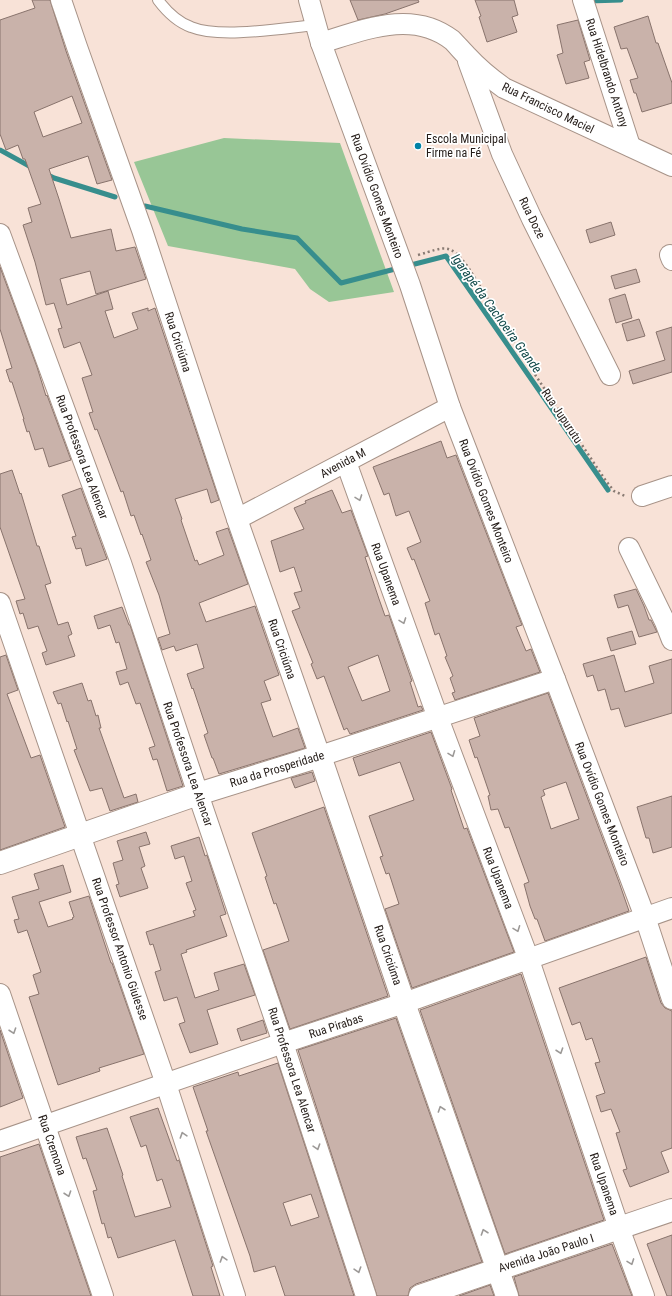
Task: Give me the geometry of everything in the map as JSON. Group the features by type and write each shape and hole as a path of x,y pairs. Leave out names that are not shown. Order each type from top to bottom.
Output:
{"street":[{"name":"Rua Criciúma","path":"61,0 142,230 237,519 507,1296"},
{"name":"Rua Ovídio Gomes Monteiro","path":"309,0 321,43 410,286 450,407 645,917 672,999"},
{"name":"Rua Hidelbrando Antony","path":"584,0 630,146"},
{"name":"Rua Francisco Maciel","path":"321,43 373,27 404,24 425,26 442,33 454,42 486,75 504,88 672,166"},
{"name":"Rua Doze","path":"466,55 502,154 610,375"},
{"name":"Rua Professora Lea Alencar","path":"2,246 121,563 283,1043 366,1296"},
{"name":"Avenida M","path":"237,519 450,407"},
{"name":"Rua Upanema","path":"346,462 438,718 529,960 619,1228 644,1296"},
{"path":"642,496 672,486"},
{"path":"629,548 665,622 672,640"},
{"name":"Rua Professor Antonio Giulesse","path":"1,609 166,1084 235,1296"},
{"name":"Rua da Prosperidade","path":"0,862 198,794 438,718 555,679"},
{"name":"Rua Pirabas","path":"0,1141 529,960 672,908"},
{"name":"Rua Cremona","path":"0,994 103,1296"},
{"name":"Avenida João Paulo I","path":"420,1296 672,1210"}],"lane":[{"path":"158,0 177,20 192,28 209,31 245,32 316,24"}],"path":[{"name":"Rua Jupurutu","path":"401,262 442,249 451,248 457,253 468,267 536,376 606,481 622,496 632,498 642,496"}],"green space":[{"path":"224,138 340,143 394,292 329,302 310,289 295,269 168,246 134,162"}],"building":[{"path":"32,0 50,0 66,51 112,180 97,184 88,156 49,169 71,238 111,229 116,251 135,247 146,279 96,294 90,271 60,279 67,305 108,291 113,309 105,311 114,338 138,329 132,313 148,308 148,311 155,308 219,500 211,503 207,489 175,499 182,519 181,520 195,561 197,560 199,565 224,555 216,532 228,528 248,584 199,603 206,622 255,606 279,675 264,681 271,700 261,703 273,737 298,728 305,748 219,774 204,735 208,733 187,674 204,668 197,644 176,651 174,646 162,650 158,638 170,634 159,595 146,562 151,560 134,515 131,516 123,491 121,492 97,429 95,430 89,413 93,412 82,378 92,375 80,342 64,348 58,329 62,328 54,303 46,305 35,262 23,225 32,222 28,208 41,204 25,159 23,159 18,145 6,150 0,134 0,20 35,8","holes":["72,96 82,123 43,137 34,112"]},
{"path":"350,0 418,0 419,2 385,14 358,20"},
{"path":"475,0 514,0 518,15 512,17 517,32 487,42 479,17 481,16"},
{"path":"648,16 656,43 658,43 672,83 672,103 642,112 630,80 638,78 627,48 621,49 614,27"},
{"path":"578,20 590,60 584,62 589,78 566,84 557,55 563,53 557,25"},
{"path":"611,222 615,235 590,243 586,230"},
{"path":"0,267 37,367 46,396 47,395 71,460 49,467 43,448 35,450 29,431 27,432 12,382 10,382 6,370 12,368 0,329"},
{"path":"636,269 640,282 615,289 611,276"},
{"path":"625,294 632,318 616,323 609,299"},
{"path":"639,319 645,336 627,341 622,324"},
{"path":"672,327 672,372 633,384 629,371 665,360 656,332"},
{"path":"441,441 447,458 456,455 522,625 516,627 526,651 531,649 540,672 455,700 452,693 455,692 450,678 453,676 445,657 447,656 439,633 435,635 425,603 430,601 414,559 412,560 407,548 421,542 409,511 396,516 389,493 384,495 373,467"},
{"path":"12,470 51,583 45,585 58,625 68,622 72,634 68,636 75,656 46,665 42,653 47,651 38,626 28,629 23,613 20,614 16,601 25,599 0,527 0,474"},
{"path":"81,488 107,559 86,566 81,548 76,549 72,537 76,536 62,495"},
{"path":"332,490 342,513 351,510 368,556 365,557 385,616 389,615 412,681 410,682 418,707 421,706 423,710 350,734 347,728 344,730 324,676 317,679 311,664 313,663 292,611 300,608 294,593 302,591 294,567 280,572 271,541 304,529 294,508 306,503 305,501","holes":["378,655 390,691 362,701 348,667"]},
{"path":"636,589 649,620 651,620 657,632 639,637 628,605 618,608 614,595"},
{"path":"122,607 130,625 183,786 167,791 157,759 153,760 149,748 155,746 140,703 136,704 128,682 120,685 116,672 127,669 119,642 116,643 110,625 98,629 94,616"},
{"path":"632,631 636,644 611,651 607,638"},
{"path":"6,655 18,690 7,694 31,758 40,755 65,827 0,850 0,657"},
{"path":"614,655 625,692 654,683 649,666 672,659 672,713 625,727 619,708 611,710 605,689 598,691 593,675 587,677 583,664"},
{"path":"82,683 88,701 91,700 96,716 98,715 101,728 99,728 124,798 136,794 138,802 110,811 102,788 90,791 74,750 77,749 68,721 67,722 61,703 58,704 53,692"},
{"path":"548,693 629,911 545,941 537,919 535,919 530,906 524,884 529,882 509,827 505,828 498,809 491,810 488,796 490,795 477,757 475,758 469,740 480,736 474,718","holes":["566,782 579,819 551,829 541,797 545,795 543,790"]},
{"path":"431,732 452,789 451,790 464,829 467,828 514,952 412,988 385,909 399,904 389,873 386,874 380,857 383,856 369,816 414,800 400,762 359,776 353,758"},
{"path":"312,772 315,781 295,788 291,778"},
{"path":"672,796 672,847 653,853 649,838 646,838 637,807"},
{"path":"324,807 388,996 290,1029 263,950 289,941 276,903 274,904 265,877 267,876 252,833"},
{"path":"146,832 150,844 139,847 145,866 141,868 148,888 120,897 116,885 119,884 113,863 123,860 117,841"},
{"path":"199,837 205,856 207,855 226,914 220,916 227,936 186,950 187,952 181,954 195,998 219,990 214,973 244,964 255,995 207,1010 218,1044 190,1053 179,1024 185,1022 177,997 164,1001 155,972 161,970 153,944 150,945 146,932 195,916 193,911 196,910 186,883 192,881 184,856 175,859 171,846"},
{"path":"63,865 71,892 39,902 48,927 73,919 72,918 74,917 69,902 89,896 111,963 144,1054 99,1068 100,1071 58,1085 29,997 39,994 33,975 41,972 27,930 18,933 14,920 19,919 12,897 39,889 34,874"},
{"path":"646,957 661,1003 665,1008 672,1011 672,1148 661,1152 669,1172 630,1187 623,1170 627,1169 616,1133 620,1132 611,1109 601,1112 596,1096 605,1093 595,1063 600,1062 592,1038 586,1040 580,1022 572,1025 559,988"},
{"path":"521,974 604,1220 505,1254 420,1010"},
{"path":"396,1018 482,1262 416,1284 410,1288 408,1296 377,1296 298,1050"},
{"path":"263,1020 267,1033 241,1041 237,1029"},
{"path":"0,1030 23,1098 0,1107"},
{"path":"278,1063 354,1296 285,1296 275,1266 254,1272 250,1256 206,1131 208,1131 193,1087 238,1072 239,1076","holes":["311,1194 319,1217 291,1226 283,1203"]},
{"path":"158,1108 177,1161 179,1160 213,1266 211,1267 220,1296 193,1296 175,1240 118,1258 111,1237 108,1238 104,1223 102,1224 93,1191 97,1190 86,1158 83,1159 76,1137 107,1128 135,1217 171,1207 162,1179 157,1181 146,1145 141,1147 130,1117"},
{"path":"39,1144 91,1296 0,1296 0,1157"},
{"path":"672,1235 672,1296 667,1296 647,1244"},
{"path":"612,1244 632,1296 519,1296 514,1277"},
{"path":"490,1285 494,1296 459,1296"}],"waterway":[{"path":"588,1 621,0"},
{"name":"Igarapé da Cachoeira Grande","path":"0,150 31,167"},
{"name":"Igarapé da Cachoeira Grande","path":"46,174 54,178 115,197"},
{"name":"Igarapé da Cachoeira Grande","path":"145,206 242,229 297,238 341,283 399,268"},
{"name":"Igarapé da Cachoeira Grande","path":"407,266 446,256 608,490"}],"place":[{"name":"Escola Municipal Firme na Fé","path":"418,146"}]}
